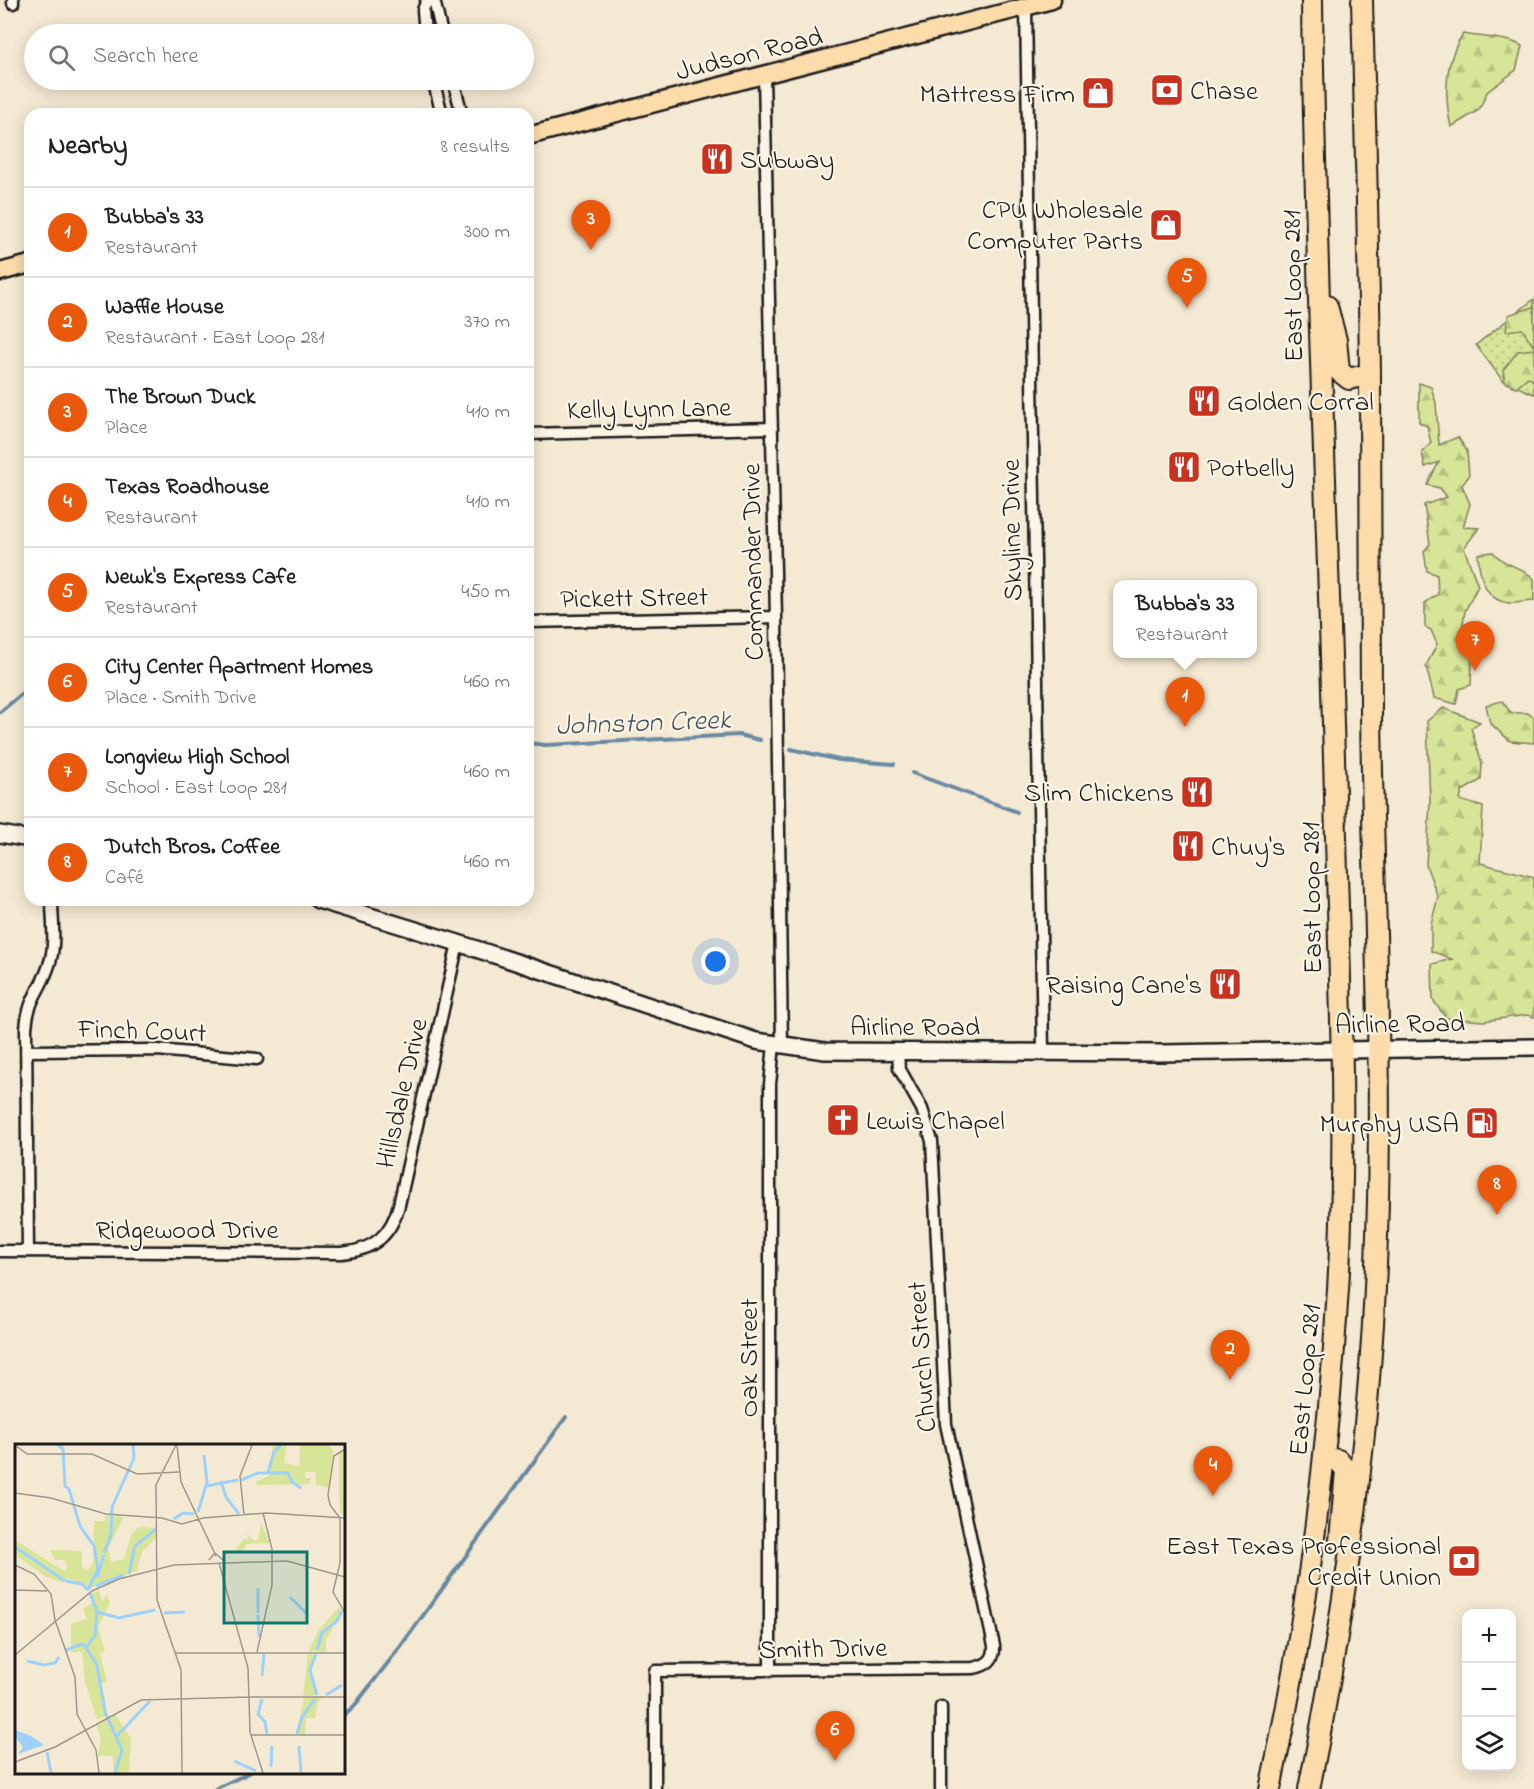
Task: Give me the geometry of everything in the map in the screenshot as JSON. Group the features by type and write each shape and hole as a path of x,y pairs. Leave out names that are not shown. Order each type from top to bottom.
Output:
{"highway":[{"path":"1309,1789 1342,1607 1365,1426 1378,1211 1378,1048 1371,712 1370,374 1362,0"},
{"name":"East Loop 281","path":"1270,1789 1284,1725 1311,1563 1325,1458 1339,1280 1341,1050 1335,758 1309,5"},
{"path":"1318,278 1336,340 1339,371 1349,379 1370,374"},
{"path":"1325,1458 1338,1460 1346,1470 1340,1530 1342,1607"},
{"path":"1280,1789 1284,1725"}],"main road":[{"name":"Judson Road","path":"534,134 1052,0"},
{"path":"0,272 24,266"}],"street":[{"path":"424,24 423,10 427,0"},
{"path":"434,0 440,24"},
{"name":"Skyline Drive","path":"1026,8 1043,1052"},
{"name":"Commander Drive","path":"764,75 776,617 778,1046"},
{"path":"436,90 440,108"},
{"path":"456,90 460,108"},
{"name":"Kelly Lynn Lane","path":"534,434 772,428"},
{"name":"Pickett Street","path":"534,622 776,617"},
{"path":"0,834 24,837"},
{"path":"28,1251 26,1051 28,1007 51,957 52,906"},
{"name":"Airline Road","path":"338,906 778,1046 825,1051 898,1052 1534,1047"},
{"name":"Hillsdale Drive","path":"372,1245 385,1236 396,1214 458,943"},
{"name":"Oak Street","path":"770,1671 770,1084 778,1046"},
{"name":"Finch Court","path":"26,1051 157,1050 257,1059"},
{"name":"Church Street","path":"898,1052 899,1068 927,1119 933,1151 944,1410 994,1646 989,1661"},
{"name":"Ridgewood Drive","path":"0,1251 172,1250 334,1253 350,1252 372,1245"},
{"name":"Smith Drive","path":"655,1789 655,1671 973,1668 989,1661"},
{"path":"941,1707 941,1789"}],"green space":[{"path":"1463,34 1502,39 1522,46 1516,70 1487,92 1479,110 1451,127 1447,103 1447,79 1452,56"},
{"path":"1534,299 1534,394 1503,381 1476,345"},
{"path":"1534,307 1534,347 1522,329 1506,331 1508,315"},
{"path":"1534,349 1534,381 1528,377 1516,387 1505,382 1503,370 1518,351"},
{"path":"1419,383 1431,387 1436,403 1439,445 1458,437 1467,451 1469,476 1462,485 1470,504 1463,527 1479,528 1464,548 1478,586 1465,611 1462,630 1472,624 1481,649 1472,661 1471,685 1459,689 1456,704 1434,698 1426,666 1437,644 1431,630 1425,627 1425,603 1438,594 1437,575 1427,571 1424,551 1430,544 1424,505 1447,497 1440,488 1427,485 1439,462 1425,467 1422,452 1431,443 1427,426 1419,422"},
{"path":"1493,552 1497,557 1534,579 1534,601 1509,603 1501,601 1488,592 1482,578 1478,554"},
{"path":"1502,701 1511,713 1528,713 1534,718 1534,743 1510,741 1490,723 1486,705"},
{"path":"1443,708 1480,722 1471,728 1482,763 1481,780 1462,791 1460,800 1483,807 1480,863 1534,877 1534,1017 1527,1015 1483,1021 1446,1018 1433,1000 1432,964 1452,959 1431,951 1431,924 1438,897 1426,865 1430,804 1427,721"}],"waterway":[{"name":"Johnston Creek","path":"0,712 24,693"},
{"name":"Johnston Creek","path":"534,744 546,745 739,735 760,740"},
{"name":"Johnston Creek","path":"791,749 839,760 894,764"},
{"name":"Johnston Creek","path":"912,773 1017,812"},
{"path":"345,1714 355,1705 401,1646 566,1417"},
{"path":"215,1789 247,1774"}],"place":[{"name":"Chase","path":"1167,90"},
{"name":"Mattress Firm","path":"1098,93"},
{"name":"Subway","path":"717,159"},
{"name":"CPU Wholesale Computer Parts","path":"1166,225"},
{"name":"The Brown Duck","path":"591,250"},
{"name":"Newk's Express Cafe","path":"1187,308"},
{"name":"Golden Corral","path":"1204,401"},
{"name":"Potbelly","path":"1184,467"},
{"name":"Longview High School","path":"1475,671"},
{"name":"Bubba's 33","path":"1185,727"},
{"name":"Slim Chickens","path":"1197,792"},
{"name":"Chuy's","path":"1188,846"},
{"name":"Raising Cane's","path":"1225,984"},
{"name":"Lewis Chapel","path":"843,1120"},
{"name":"Murphy USA","path":"1482,1123"},
{"name":"Dutch Bros. Coffee","path":"1497,1215"},
{"name":"Waffle House","path":"1230,1380"},
{"name":"Texas Roadhouse","path":"1213,1496"},
{"name":"East Texas Professional Credit Union","path":"1464,1561"},
{"name":"City Center Apartment Homes","path":"835,1761"}]}
